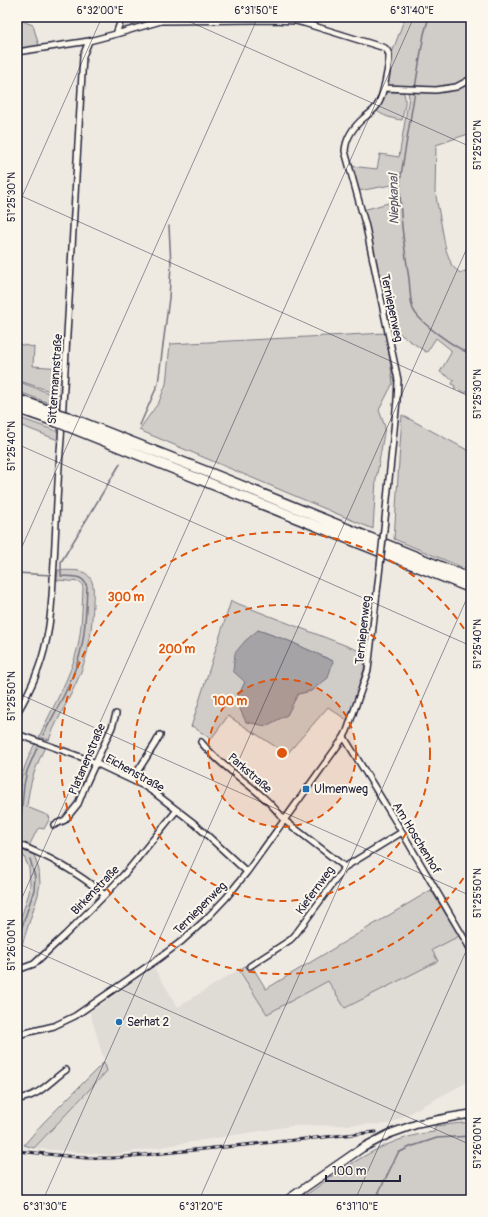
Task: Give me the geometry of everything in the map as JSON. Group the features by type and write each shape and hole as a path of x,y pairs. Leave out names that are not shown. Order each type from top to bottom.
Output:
{"highway":[{"path":"17,398 57,418"},
{"path":"17,408 57,418 216,475 471,579"},
{"path":"68,422 471,588"}],"main road":[{"path":"287,1200 362,1148 389,1134 417,1124 471,1114"}],"street":[{"path":"116,34 122,17"},
{"name":"Terniepenweg","path":"17,52 89,41 161,21 296,21 385,48 388,51 389,57 384,88 379,104 360,121 352,131 345,145 345,151 366,227 398,380 398,400 368,670 352,719 344,737 247,872 226,898 182,941 114,990 69,1019 54,1026 17,1035"},
{"name":"Sittermannstraße","path":"17,713 34,679 44,651 51,612 83,56 89,41"},
{"path":"384,88 436,90 456,87 471,79"},
{"name":"Platanenstraße","path":"54,825 65,820 78,804 112,727 116,714"},
{"name":"Eichenstraße","path":"17,734 96,763 132,780 156,794 196,824 247,872"},
{"path":"132,780 156,744 160,734"},
{"name":"Am Hoschenhof","path":"344,737 471,950"},
{"name":"Parkstraße","path":"201,742 209,752 248,783 279,813 284,820"},
{"name":"Birkenstraße","path":"17,965 23,968 34,964 65,936 128,870 177,810"},
{"path":"284,820 345,867"},
{"name":"Kiefernweg","path":"250,966 290,940 295,935 345,867 402,832"},
{"path":"17,844 48,857 73,872 105,895"},
{"path":"17,1099 31,1096 44,1089 66,1070"}],"shaded area":[{"path":"125,17 253,18 157,20 120,30"},
{"path":"405,17 471,17 471,77 456,85 438,89 390,87 387,84 392,53"},
{"path":"17,19 33,25 39,46 17,50"},
{"path":"471,81 471,133 436,145 435,191 446,250 452,266 460,273 471,269 471,396 467,391 466,393 454,388 455,386 452,384 454,380 440,372 451,353 451,350 436,338 426,352 400,334 390,330 363,210 392,202 392,185 358,191 350,166 377,169 380,154 399,157 409,97 408,92 435,93 456,89"},
{"path":"387,92 403,92 405,102 402,120 388,117 376,110"},
{"path":"386,333 393,383 379,410 385,427 376,480 373,529 139,430 159,402 166,384 170,344"},
{"path":"17,344 34,347 33,366 63,368 62,395 17,380"},
{"path":"17,381 59,398 59,407 17,391"},
{"path":"402,415 471,452 471,571 394,539"},
{"path":"17,417 59,432 58,440 17,424"},
{"path":"58,570 79,571 85,573 91,579 93,587 92,623 84,663 49,740 39,737 66,681 75,658 78,646 82,610 82,584 80,582 57,580"},
{"path":"231,601 365,653 364,669 348,721 328,707 287,754 228,716 211,739 192,726 191,727","holes":["258,630 289,641 333,661 311,691 297,694 287,715 236,701 245,682"]},
{"path":"258,630 289,641 333,661 328,678 311,691 298,694 287,715 266,726 246,722 236,701 245,682 233,671 235,653 245,641"},
{"path":"35,743 45,747 33,776 27,807 49,816 50,818 44,829 39,828 37,830 30,845 17,840 18,804 21,778 26,762"},
{"path":"21,850 34,855 39,870 40,883 38,895 19,954 18,962 17,930 29,893 30,884 29,868"},
{"path":"431,890 459,936 432,950 438,961 345,1008 328,981 267,1014 239,970 250,963 266,989"},
{"path":"459,936 471,958 471,1080 389,1124 291,1126 111,1155 34,1148 107,1071 90,1012 154,968 178,1007 238,970 267,1014 328,981 346,1008 438,961 432,950"},
{"path":"104,1062 107,1071 34,1148 24,1145 43,1123"},
{"path":"471,1122 471,1198 464,1200 299,1200 346,1167 380,1148 415,1135 434,1132 435,1126"}],"waterway":[{"name":"Niepkanal","path":"415,88 424,34 429,17"},
{"name":"Niepkanal","path":"415,91 400,188 402,227 411,302 413,309 423,322 448,341 471,354"},
{"path":"140,425 158,384 169,298 171,265 169,226"},
{"path":"43,735 71,680 82,645 86,616 87,587 80,578 73,576 61,576 61,562 120,464"},
{"path":"17,573 51,575"},
{"path":"19,837 24,785 27,771 37,748"},
{"path":"17,942 34,890 35,877 30,859"},
{"name":"Niepkanal","path":"375,1200 398,1153 410,1147 437,1138 471,1136"}],"railway":[{"path":"17,1151 86,1158 113,1158 376,1132"}],"place":[{"name":"Ulmenweg","path":"306,789"},
{"name":"Serhat 2","path":"119,1022"}]}
